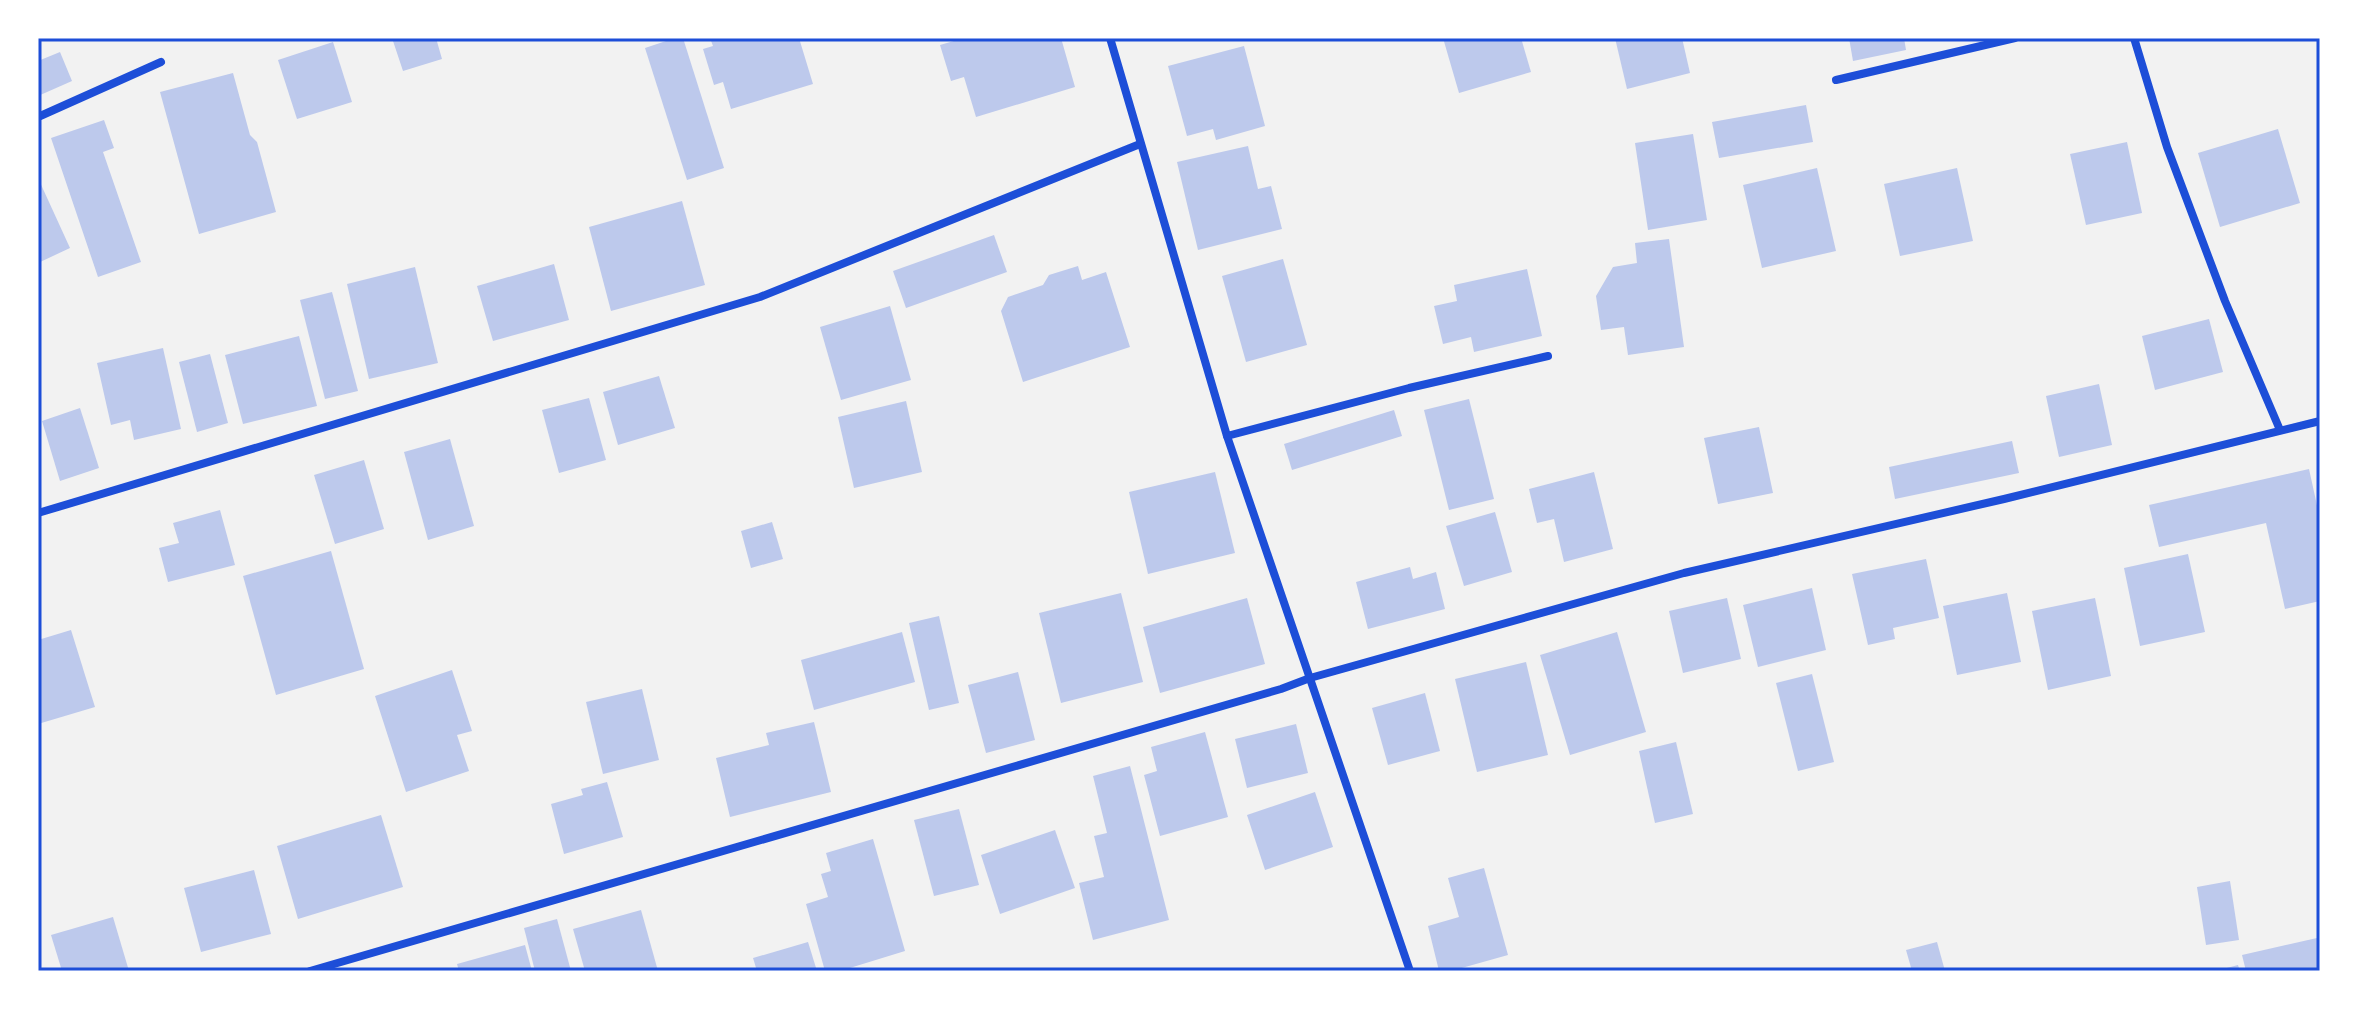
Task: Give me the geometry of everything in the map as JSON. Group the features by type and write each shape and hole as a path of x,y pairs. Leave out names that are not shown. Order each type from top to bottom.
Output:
{"street":[{"path":"1110,38 1227,436 1410,971"},
{"path":"1836,80 2015,38"},
{"path":"2134,38 2172,161 2225,301 2280,430"},
{"path":"38,117 161,62"},
{"path":"38,513 760,297 1140,144"},
{"path":"1227,436 1409,388 1548,356"},
{"path":"310,971 1310,678 1684,573 2004,499 2320,421"}],"building":[{"path":"392,38 436,38 442,59 403,71"},
{"path":"683,38 724,168 687,180 645,48"},
{"path":"710,38 799,38 813,84 731,109 723,82 714,85 703,49 713,46"},
{"path":"964,38 1061,38 1075,87 976,117 964,77 951,81 940,45"},
{"path":"1443,38 1521,38 1531,72 1459,93"},
{"path":"1615,38 1682,38 1690,73 1627,89"},
{"path":"1849,38 1904,38 1906,50 1853,61"},
{"path":"333,42 352,102 297,119 278,60"},
{"path":"1244,46 1265,126 1216,140 1213,129 1187,136 1168,66"},
{"path":"60,52 72,81 38,96 38,61"},
{"path":"233,73 250,135 257,142 276,212 199,234 160,92"},
{"path":"1806,105 1813,142 1719,158 1712,122"},
{"path":"104,120 114,148 103,152 141,262 98,277 51,138"},
{"path":"2278,129 2300,203 2220,227 2198,153"},
{"path":"1693,134 1707,220 1648,230 1635,143"},
{"path":"2127,142 2142,213 2086,225 2070,154"},
{"path":"1248,146 1258,189 1271,186 1282,229 1198,250 1177,162"},
{"path":"1817,168 1836,251 1762,268 1743,185"},
{"path":"1957,168 1973,241 1900,256 1884,184"},
{"path":"38,178 70,248 38,263"},
{"path":"682,201 705,285 611,311 589,227"},
{"path":"994,235 1007,272 906,308 893,271"},
{"path":"1669,239 1684,347 1628,355 1624,327 1601,330 1596,296 1613,267 1637,263 1635,243"},
{"path":"1283,259 1307,345 1246,362 1222,276"},
{"path":"554,264 569,320 493,341 477,286"},
{"path":"1078,266 1082,280 1106,272 1130,347 1023,382 1001,311 1008,297 1043,285 1049,275"},
{"path":"415,267 438,363 369,379 347,284"},
{"path":"1527,269 1542,336 1474,352 1471,337 1443,344 1434,306 1457,301 1454,285"},
{"path":"332,292 358,391 325,399 300,300"},
{"path":"890,306 911,380 841,400 820,327"},
{"path":"2209,319 2223,372 2155,390 2142,336"},
{"path":"299,336 317,406 243,424 225,355"},
{"path":"163,348 181,429 134,440 130,420 111,425 97,363"},
{"path":"210,354 228,423 197,432 179,362"},
{"path":"659,376 675,428 618,445 603,392"},
{"path":"2099,384 2112,445 2059,457 2046,396"},
{"path":"589,398 606,460 559,473 542,410"},
{"path":"1469,399 1494,499 1449,510 1424,410"},
{"path":"906,401 922,472 854,488 838,417"},
{"path":"80,408 99,468 60,481 42,421"},
{"path":"1394,410 1402,436 1292,470 1284,444"},
{"path":"1759,427 1773,493 1718,504 1704,438"},
{"path":"450,439 474,526 428,540 404,452"},
{"path":"2012,441 2019,473 1895,499 1889,467"},
{"path":"364,460 384,529 335,544 314,475"},
{"path":"2309,469 2320,519 2320,601 2285,609 2266,523 2159,547 2149,505"},
{"path":"1215,472 1235,553 1148,574 1129,492"},
{"path":"1594,472 1613,549 1564,562 1554,519 1537,523 1529,489"},
{"path":"220,510 235,565 168,582 159,548 179,543 173,523"},
{"path":"1495,512 1512,572 1464,586 1446,526"},
{"path":"772,522 783,559 751,568 741,531"},
{"path":"331,551 364,669 276,695 243,576"},
{"path":"2188,554 2205,632 2140,646 2124,568"},
{"path":"1926,559 1939,618 1893,628 1895,639 1868,645 1852,574"},
{"path":"1410,567 1413,579 1436,572 1445,609 1368,629 1356,582"},
{"path":"1812,588 1826,650 1758,667 1743,605"},
{"path":"1121,593 1143,682 1061,703 1039,613"},
{"path":"2007,593 2021,662 1957,675 1943,606"},
{"path":"1247,598 1265,664 1160,693 1143,627"},
{"path":"1727,598 1741,659 1683,673 1669,611"},
{"path":"2095,598 2111,676 2048,690 2032,611"},
{"path":"939,616 959,703 929,710 909,623"},
{"path":"71,630 95,707 38,724 38,640"},
{"path":"902,632 915,682 814,710 801,660"},
{"path":"1617,632 1646,732 1570,755 1540,655"},
{"path":"1526,662 1548,755 1477,772 1455,679"},
{"path":"452,670 472,731 457,735 469,771 406,792 375,696"},
{"path":"1018,672 1035,740 986,753 968,685"},
{"path":"1812,674 1834,762 1798,771 1776,683"},
{"path":"642,689 659,760 603,774 586,702"},
{"path":"1425,693 1440,751 1388,765 1372,708"},
{"path":"814,722 831,792 730,817 716,758 769,745 766,733"},
{"path":"1296,724 1308,773 1247,788 1235,739"},
{"path":"1205,732 1228,817 1160,836 1144,775 1157,771 1151,747"},
{"path":"1676,742 1693,814 1655,823 1639,751"},
{"path":"1130,766 1169,920 1093,940 1079,883 1104,877 1094,836 1107,833 1093,776"},
{"path":"607,782 623,837 564,854 551,804 583,795 581,789"},
{"path":"1315,792 1333,847 1265,870 1247,815"},
{"path":"959,809 979,885 934,896 914,820"},
{"path":"381,815 403,887 298,919 277,846"},
{"path":"1055,830 1075,888 1000,914 981,855"},
{"path":"873,839 905,951 840,971 825,971 806,904 828,897 821,874 831,871 826,853"},
{"path":"1484,868 1508,955 1451,971 1439,971 1428,926 1459,917 1448,878"},
{"path":"254,870 271,934 201,952 184,888"},
{"path":"2230,881 2239,940 2206,945 2197,887"},
{"path":"641,910 658,971 585,971 573,929"},
{"path":"113,917 129,971 62,971 51,935"},
{"path":"557,919 571,971 535,971 524,928"},
{"path":"2317,938 2320,971 2246,971 2242,955"},
{"path":"808,942 817,971 757,971 753,958"},
{"path":"1937,942 1945,971 1912,971 1906,950"},
{"path":"525,945 532,971 459,971 457,964"},
{"path":"2238,965 2240,971 2219,971 2219,970"}]}
